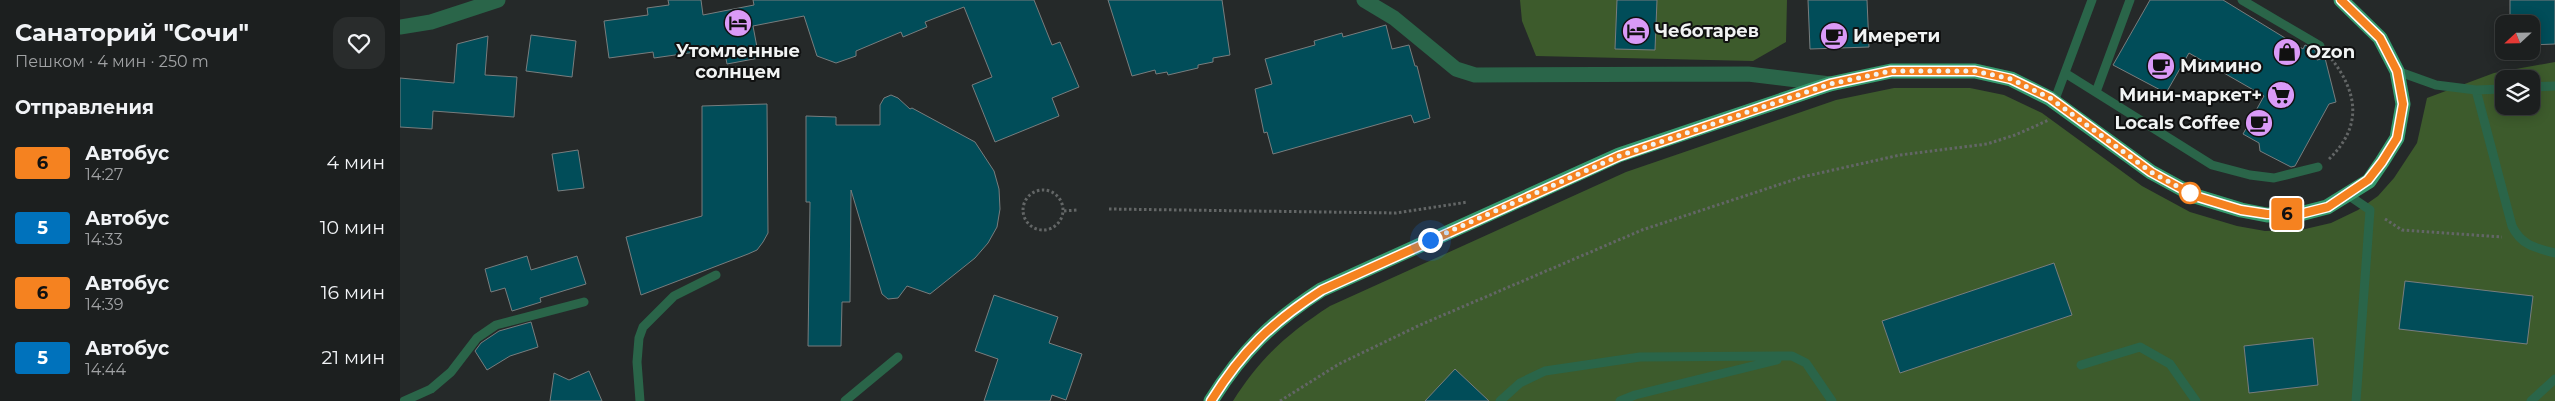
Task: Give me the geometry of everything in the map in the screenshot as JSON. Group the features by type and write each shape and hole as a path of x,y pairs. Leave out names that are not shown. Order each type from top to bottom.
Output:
{"main road":[{"path":"1211,401 1252,343 1286,313 1322,290 1484,215 1619,156 1830,84 1891,71 1975,71 2011,79 2054,102 2151,172 2195,196 2241,210 2267,214 2292,214 2328,207 2368,180 2397,138 2403,104 2397,71 2380,38 2341,0"}],"street":[{"path":"400,27 431,22 498,0"},
{"path":"1364,0 1394,18 1456,69 1475,75 1748,74 1830,84"}],"lane":[{"path":"2054,102 2092,0"},
{"path":"2096,92 2130,0"},
{"path":"2242,0 2320,46"},
{"path":"2397,71 2436,85 2476,90 2495,89"},
{"path":"2065,73 2212,165 2250,175 2274,178 2318,167"},
{"path":"2540,87 2555,86"},
{"path":"2476,90 2507,212 2518,238 2533,248 2554,252"},
{"path":"2348,195 2370,210 2356,401"},
{"path":"640,401 636,362 639,338 643,327 674,296 716,275"},
{"path":"404,401 431,389 451,372 477,338 496,325 584,302"},
{"path":"2081,366 2140,347 2170,364 2196,401"},
{"path":"1500,401 1520,383 1545,371 1640,357 1792,356 1806,363 1832,401"},
{"path":"1620,401 1635,395 1792,356"},
{"path":"845,401 898,357"},
{"path":"2531,401 2555,379"}],"path":[{"path":"2318,167 2338,149 2352,124 2354,106 2342,73 2320,46"},
{"path":"1280,401 1339,364 1420,325 1642,230 1802,177 1900,155 1987,144 2015,135 2055,117"},
{"path":"1048,190 1059,197 1064,211 1063,217 1055,227 1043,231 1031,226 1024,216 1023,210 1028,197 1034,192 1048,190"},
{"path":"1109,209 1396,213 1478,200 1484,215"},
{"path":"1064,211 1077,210"},
{"path":"2370,210 2402,230 2518,238"}],"green space":[{"path":"1520,0 1787,0 1786,42 1753,61 1536,56 1522,21"},
{"path":"2555,62 2555,401 1233,401 1243,385 1276,348 1301,326 1330,306 1626,172 1836,100 1894,88 1970,88 2004,95 2042,113 2142,186 2190,212 2237,226 2265,231 2301,230 2331,223 2358,210 2378,196 2394,178 2417,143 2427,98 2495,73 2495,115 2540,115 2540,70 2511,70"}],"building":[{"path":"668,0 701,0 703,15 754,5 753,0 1034,0 1052,45 1060,42 1079,87 1052,98 1059,116 995,142 972,85 992,77 964,7 925,22 927,27 903,37 901,32 856,51 856,56 836,63 817,56 804,16 753,26 759,58 727,64 724,48 654,58 653,52 609,58 604,21 648,15 647,8 669,5"},
{"path":"1108,0 1222,0 1230,55 1213,58 1213,62 1198,65 1198,68 1168,75 1167,72 1156,74 1155,70 1132,76"},
{"path":"1617,0 1657,0 1655,50 1615,49"},
{"path":"1808,0 1867,0 1869,47 1810,49"},
{"path":"2150,0 2223,0 2303,49 2305,45 2315,50 2317,60 2325,58 2336,102 2329,104 2295,166 2291,167 2260,151 2259,143 2243,134 2264,96 2189,53 2166,93 2113,65"},
{"path":"2510,0 2555,0 2555,44 2540,45 2540,15 2510,15"},
{"path":"1386,25 1392,49 1409,45 1415,66 1417,66 1430,118 1414,123 1411,115 1273,154 1267,132 1264,133 1255,89 1272,84 1265,59 1315,45 1314,41 1342,33 1343,37"},
{"path":"531,35 576,41 572,77 526,71"},
{"path":"488,36 485,75 517,77 514,117 433,111 432,129 400,127 400,78 454,83 457,44"},
{"path":"891,95 898,98 910,109 912,108 975,142 994,171 999,189 1000,209 997,227 988,243 975,258 930,294 907,286 898,298 888,299 882,294 851,190 850,302 842,302 841,346 808,346 810,202 806,202 806,116 836,117 836,125 880,125 880,105 884,98"},
{"path":"767,104 768,233 763,242 757,250 748,254 641,295 626,237 702,216 702,106"},
{"path":"578,150 584,188 558,191 552,154"},
{"path":"527,256 531,270 577,256 586,284 540,298 541,302 512,311 505,288 491,292 485,269"},
{"path":"2054,263 2072,315 1900,373 1882,321"},
{"path":"2405,281 2533,296 2527,344 2399,329"},
{"path":"994,295 1058,317 1049,343 1082,354 1066,400 1052,395 1050,401 984,401 998,359 975,351"},
{"path":"531,322 538,347 510,356 487,370 475,351 481,343 499,331"},
{"path":"2313,338 2318,385 2249,393 2244,346"},
{"path":"1455,369 1489,401 1425,401"},
{"path":"589,371 602,401 550,401 554,373 569,380"}],"bus line":[{"name":"6","path":"1211,401 1252,343 1286,313 1322,290 1484,215 1619,156 1830,84 1891,71 1975,71 2011,79 2050,98 2151,172 2195,196 2241,210 2267,214 2300,214 2328,207 2368,180 2382,162 2397,138 2403,104 2397,71 2380,38 2341,0"}],"place":[{"name":"Утомленные солнцем","path":"738,23"},
{"name":"Чеботарев","path":"1636,31"},
{"name":"Имерети","path":"1834,36"},
{"name":"Ozon","path":"2287,52"},
{"name":"Мимино","path":"2161,66"},
{"name":"Мини-маркет+","path":"2281,95"},
{"name":"Locals Coffee","path":"2259,123"}],"route":[{"path":"1430,240 1619,156 1830,84 1891,71 1975,71 2011,79 2050,98 2151,172 2195,196 2190,193"}]}
